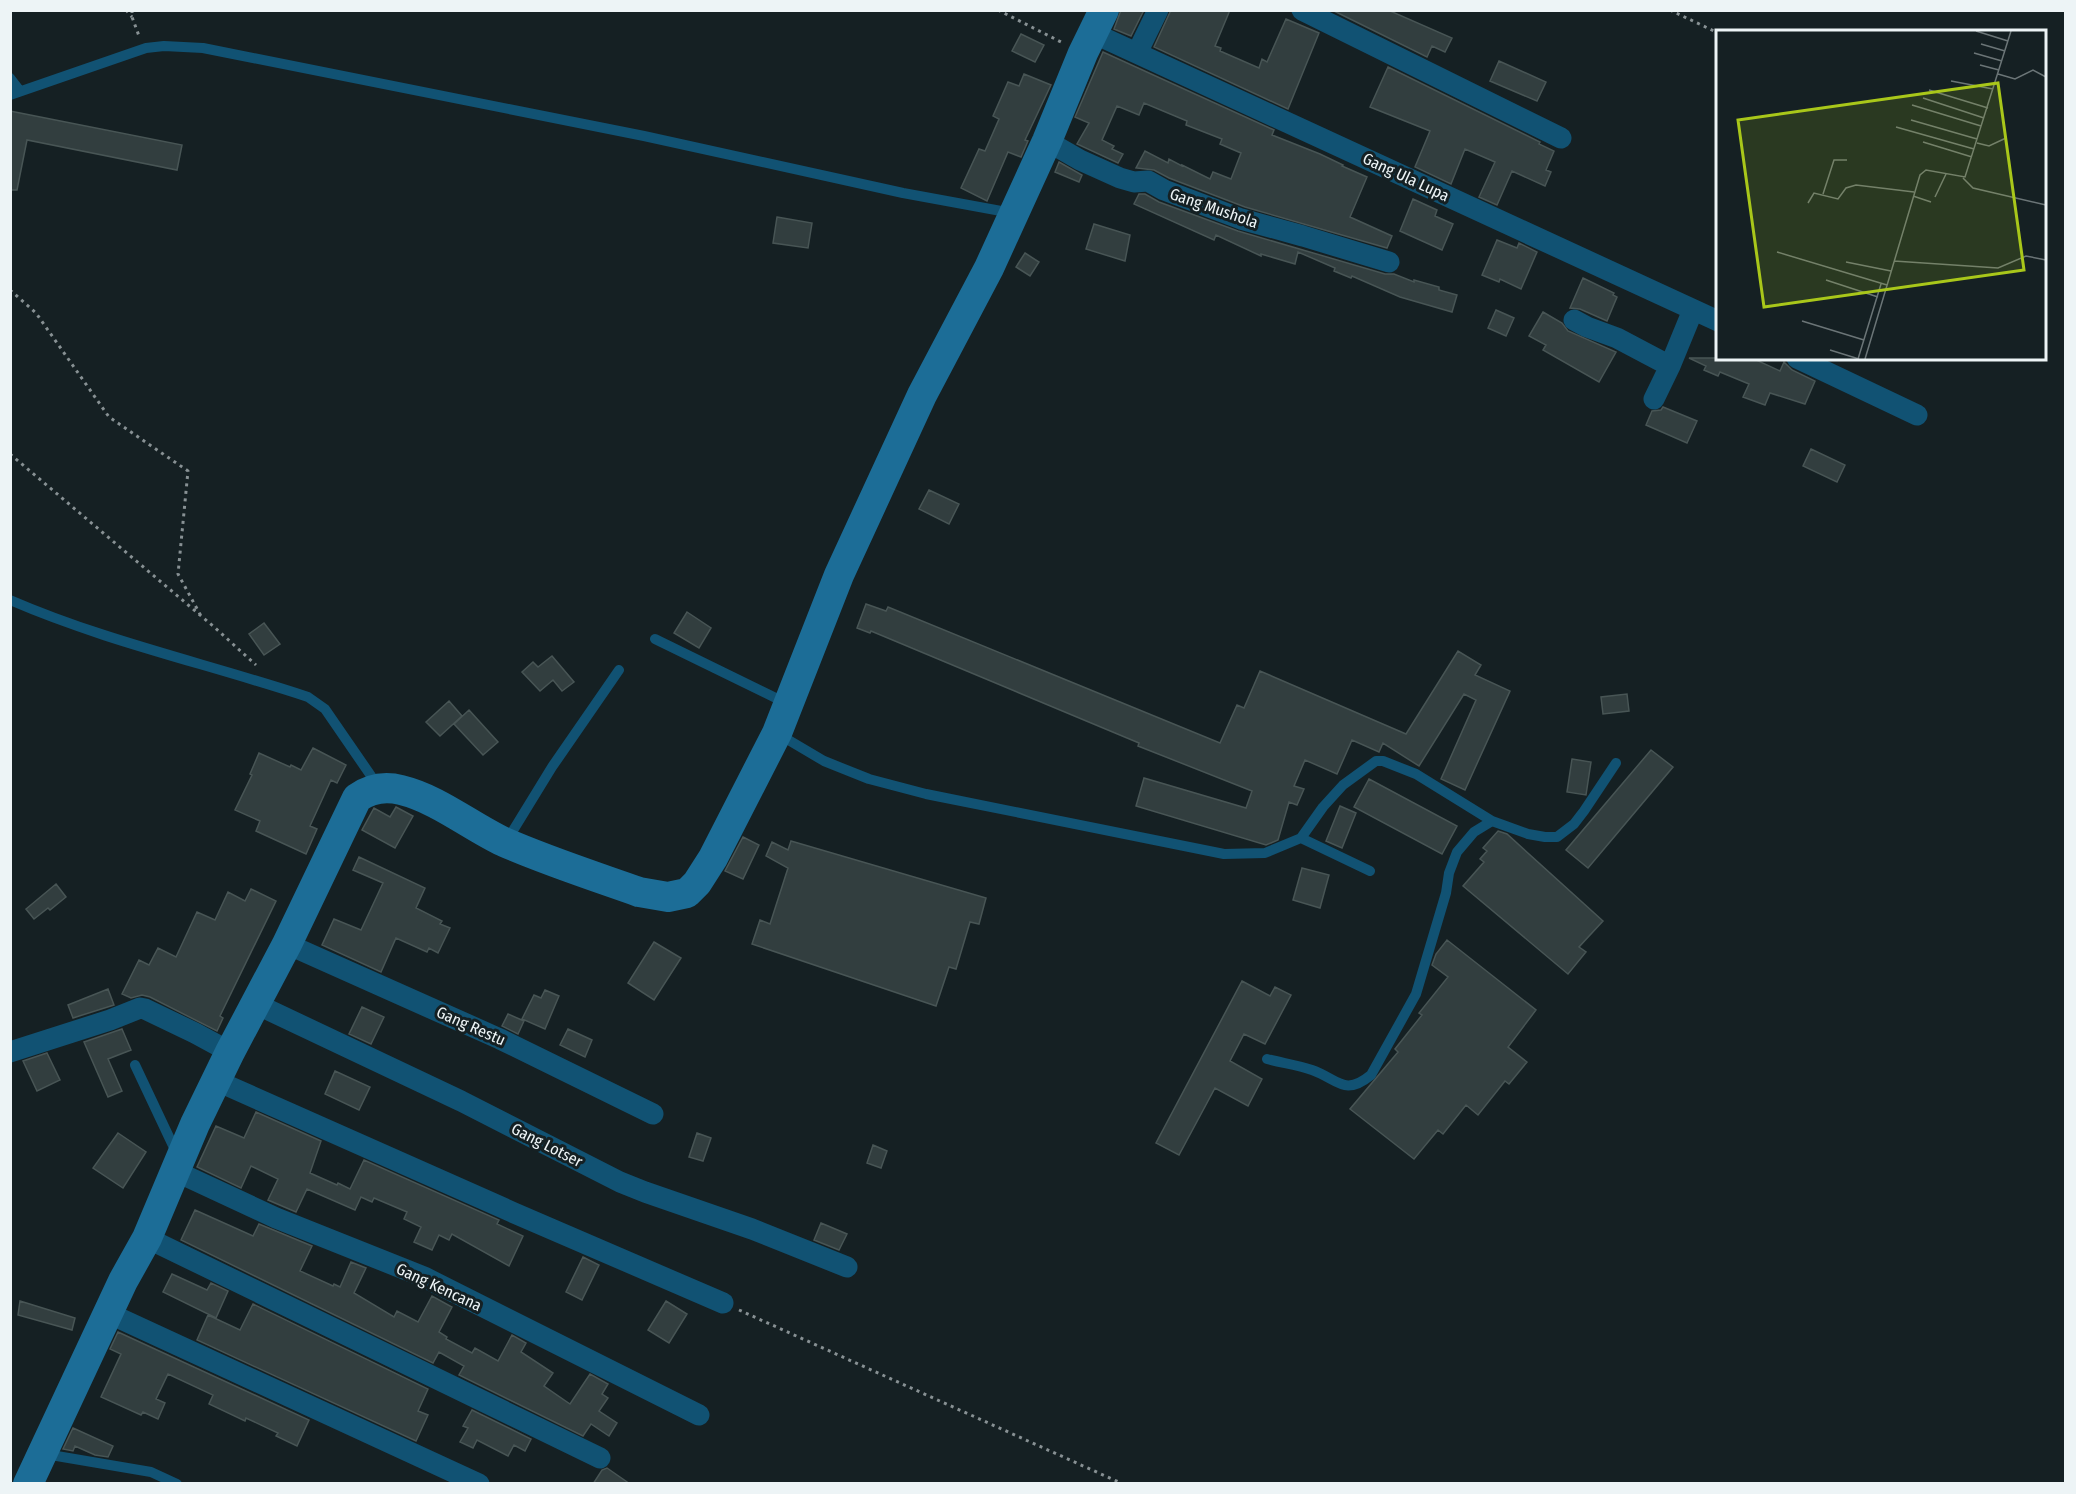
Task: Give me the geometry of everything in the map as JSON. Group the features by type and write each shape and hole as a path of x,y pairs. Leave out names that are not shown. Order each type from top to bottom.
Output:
{"main road":[{"path":"28,1484 108,1313 147,1238 177,1165 230,1052 287,944 357,798 379,788 400,790 427,800 506,842 639,892 668,897 687,893 693,888 713,858 777,733 839,575 922,395 989,268 1047,141 1093,32"}],"street":[{"path":"1137,53 1158,10"},
{"path":"1302,10 1561,138"},
{"name":"Gang Ula Lupa","path":"1093,32 1716,320"},
{"name":"Gang Mushola","path":"1047,141 1120,178 1134,182 1148,181 1174,194 1240,219 1389,262"},
{"path":"1654,399 1693,310"},
{"path":"1574,320 1617,338 1670,366"},
{"path":"1801,360 1917,415"},
{"name":"Gang Restu","path":"287,944 500,1039 653,1114"},
{"name":"Gang Lotser","path":"256,1004 461,1101 620,1182 752,1229 847,1267"},
{"path":"10,1052 140,1008 230,1052"},
{"path":"217,1081 723,1303"},
{"name":"Gang Kencana","path":"177,1165 276,1218 424,1277 699,1415"},
{"path":"147,1238 600,1458"},
{"path":"108,1313 479,1484"}],"lane":[{"path":"10,78 15,93 146,48 184,46 228,52 644,136 903,194 1013,214"},
{"path":"10,600 54,619 131,645 308,696 326,709 379,788"},
{"path":"655,639 788,705"},
{"path":"506,842 552,767 619,670"},
{"path":"777,733 824,762 869,779 926,794 1224,854 1265,853 1301,838 1323,807 1343,785 1376,761 1383,761 1416,774 1492,821 1527,834 1557,837 1574,824 1616,763"},
{"path":"1267,1059 1314,1070 1342,1085 1359,1085 1371,1075 1416,994 1446,893 1449,873 1457,852 1474,832 1492,821"},
{"path":"1301,838 1370,871"},
{"path":"135,1065 177,1165"},
{"path":"42,1454 151,1472 177,1484"}],"path":[{"path":"126,10 132,17 146,48"},
{"path":"132,10 132,17"},
{"path":"998,10 1093,32"},
{"path":"1670,10 1716,32"},
{"path":"10,290 36,313 109,417 188,471 178,574 201,616"},
{"path":"10,454 201,616 279,687"},
{"path":"723,1303 1123,1484"}],"building":[{"path":"1121,10 1144,10 1131,36 1114,29"},
{"path":"1171,10 1230,10 1215,46 1221,48 1220,51 1259,68 1262,59 1267,62 1286,19 1319,33 1288,109 1154,47"},
{"path":"1332,10 1388,10 1452,38 1445,52 1432,46 1427,57"},
{"path":"1021,34 1044,45 1035,62 1012,51"},
{"path":"1103,52 1274,130 1272,135 1320,154 1367,177 1350,217 1392,236 1387,248 1245,207 1154,170 1136,168 1145,151 1168,163 1169,159 1210,179 1213,172 1231,179 1241,153 1220,144 1222,139 1186,125 1187,121 1144,103 1139,115 1117,106 1102,140 1114,146 1112,149 1123,154 1118,163 1077,144 1089,123 1075,117"},
{"path":"1499,61 1546,82 1537,101 1490,81"},
{"path":"1388,67 1554,151 1546,170 1551,172 1545,186 1512,171 1497,205 1479,197 1495,162 1465,149 1451,184 1415,167 1430,131 1370,107"},
{"path":"1024,74 1051,85 1025,140 1028,141 1021,157 1008,152 987,201 961,188 979,149 985,151 999,119 993,116 1008,82 1019,86"},
{"path":"10,111 182,145 177,170 27,140 17,190 10,190"},
{"path":"1059,162 1082,175 1079,182 1055,172"},
{"path":"1139,194 1145,194 1159,202 1238,231 1385,274 1394,274 1414,282 1414,280 1439,287 1439,290 1457,295 1452,312 1400,297 1352,276 1351,278 1334,271 1335,268 1298,252 1295,264 1261,254 1261,256 1216,235 1214,240 1134,204"},
{"path":"1413,199 1437,210 1435,216 1453,224 1442,250 1400,231"},
{"path":"777,217 812,223 808,248 773,243"},
{"path":"1094,224 1130,235 1125,261 1086,249"},
{"path":"1497,240 1517,248 1519,243 1537,252 1521,289 1500,279 1499,282 1482,275"},
{"path":"1025,253 1039,262 1030,276 1016,267"},
{"path":"1583,278 1614,293 1613,295 1617,297 1607,321 1580,309 1570,308"},
{"path":"1496,310 1514,318 1506,336 1488,328"},
{"path":"1543,312 1562,323 1568,331 1616,352 1599,382 1543,350 1546,345 1529,336"},
{"path":"1689,358 1756,360 1780,371 1784,362 1792,370 1815,381 1805,404 1770,393 1765,405 1743,397 1749,384 1720,372 1718,376 1704,370 1706,366"},
{"path":"1663,407 1697,421 1687,443 1646,425 1652,411 1661,410"},
{"path":"1811,449 1845,465 1837,482 1803,466"},
{"path":"929,490 959,504 949,524 919,509"},
{"path":"866,604 886,611 888,607 1220,743 1237,705 1244,708 1260,671 1406,734 1458,651 1481,665 1475,675 1510,691 1465,790 1441,779 1476,700 1464,694 1419,766 1383,743 1379,752 1352,740 1337,774 1305,760 1294,786 1304,789 1297,805 1289,802 1278,840 1266,845 1136,806 1144,778 1246,808 1252,791 1138,746 1139,743 871,631 870,633 857,628"},
{"path":"687,612 711,628 699,648 674,633"},
{"path":"264,623 280,644 264,655 249,634"},
{"path":"552,656 574,682 562,691 553,680 540,691 522,672 533,662 538,667"},
{"path":"1627,694 1629,711 1603,714 1601,697"},
{"path":"449,701 462,716 440,736 426,722"},
{"path":"469,710 498,742 483,755 454,724"},
{"path":"313,748 346,765 337,783 331,780 310,826 317,829 306,854 256,831 260,821 235,810 252,775 250,774 259,753 301,770"},
{"path":"1651,750 1673,767 1588,868 1566,850"},
{"path":"1572,759 1591,762 1586,795 1567,792"},
{"path":"1369,779 1457,826 1442,854 1354,807"},
{"path":"1340,806 1356,813 1342,848 1326,841"},
{"path":"396,807 413,816 395,848 362,830 374,808 390,817"},
{"path":"1498,831 1507,834 1603,921 1579,947 1586,952 1568,974 1463,886 1484,862 1480,859 1487,851 1483,848"},
{"path":"743,837 759,845 743,879 725,871"},
{"path":"791,841 986,898 979,924 970,922 956,969 949,967 936,1006 752,944 760,920 770,924 788,868 766,856 772,842 788,850"},
{"path":"359,857 425,888 416,908 442,921 440,924 450,928 438,953 429,948 427,952 396,938 381,972 322,945 334,919 361,930 383,883 353,870"},
{"path":"1302,868 1329,875 1320,908 1293,900"},
{"path":"56,884 66,897 34,919 26,909"},
{"path":"251,889 276,901 220,1016 223,1018 217,1031 150,997 142,995 131,998 122,994 139,960 149,965 158,948 176,957 197,912 215,920 228,892 245,901"},
{"path":"1447,940 1536,1010 1508,1047 1527,1062 1509,1084 1505,1081 1478,1115 1466,1105 1443,1134 1438,1130 1414,1159 1350,1109 1398,1052 1395,1049 1422,1015 1419,1013 1448,977 1432,965 1436,954"},
{"path":"654,942 681,958 654,1000 628,983"},
{"path":"1242,981 1270,996 1275,987 1291,995 1265,1044 1244,1034 1230,1061 1262,1079 1248,1106 1215,1088 1179,1155 1156,1143"},
{"path":"108,989 114,1005 73,1018 68,1005"},
{"path":"545,990 559,996 545,1029 522,1019 534,995 541,998"},
{"path":"362,1007 384,1017 371,1044 349,1034"},
{"path":"508,1014 524,1021 518,1034 502,1026"},
{"path":"122,1029 131,1050 108,1059 122,1091 108,1097 84,1042"},
{"path":"568,1029 592,1040 585,1057 560,1045"},
{"path":"47,1053 60,1080 37,1091 23,1061"},
{"path":"335,1071 370,1087 359,1110 325,1094"},
{"path":"256,1112 321,1141 310,1173 337,1185 338,1183 350,1189 364,1160 499,1220 497,1224 523,1236 509,1266 452,1234 449,1240 439,1235 432,1250 414,1242 421,1227 404,1219 407,1212 374,1198 372,1202 361,1197 355,1210 307,1189 296,1212 268,1200 278,1179 251,1166 241,1188 197,1167 216,1126 244,1138"},
{"path":"118,1133 146,1152 123,1188 93,1168"},
{"path":"697,1133 711,1138 703,1161 689,1157"},
{"path":"873,1145 887,1151 881,1168 867,1163"},
{"path":"195,1210 253,1236 259,1224 312,1246 300,1271 333,1286 334,1284 340,1287 351,1262 366,1268 354,1293 394,1317 397,1311 418,1322 432,1296 452,1307 439,1332 447,1337 446,1339 472,1353 475,1348 498,1361 512,1335 526,1343 521,1352 553,1373 544,1386 570,1404 590,1374 608,1384 602,1394 608,1398 599,1411 617,1423 609,1436 591,1424 583,1436 459,1375 464,1366 439,1352 433,1363 181,1240"},
{"path":"821,1223 847,1234 839,1250 814,1240"},
{"path":"583,1257 599,1265 582,1300 566,1292"},
{"path":"172,1274 207,1290 211,1283 228,1291 216,1318 163,1292"},
{"path":"20,1301 75,1318 72,1330 18,1315"},
{"path":"666,1301 687,1314 669,1343 648,1330"},
{"path":"253,1304 428,1389 418,1411 428,1415 416,1441 197,1340 208,1315 240,1330"},
{"path":"118,1332 309,1420 297,1446 276,1436 278,1433 209,1404 213,1395 168,1374 156,1399 165,1403 158,1419 143,1412 141,1415 101,1397 121,1354 110,1349"},
{"path":"472,1410 531,1439 525,1451 514,1445 508,1456 477,1440 473,1448 460,1442 468,1428 463,1426"},
{"path":"73,1428 113,1446 108,1457 95,1455 75,1446 73,1451 63,1449"},
{"path":"607,1468 630,1484 593,1484 602,1470"}]}
